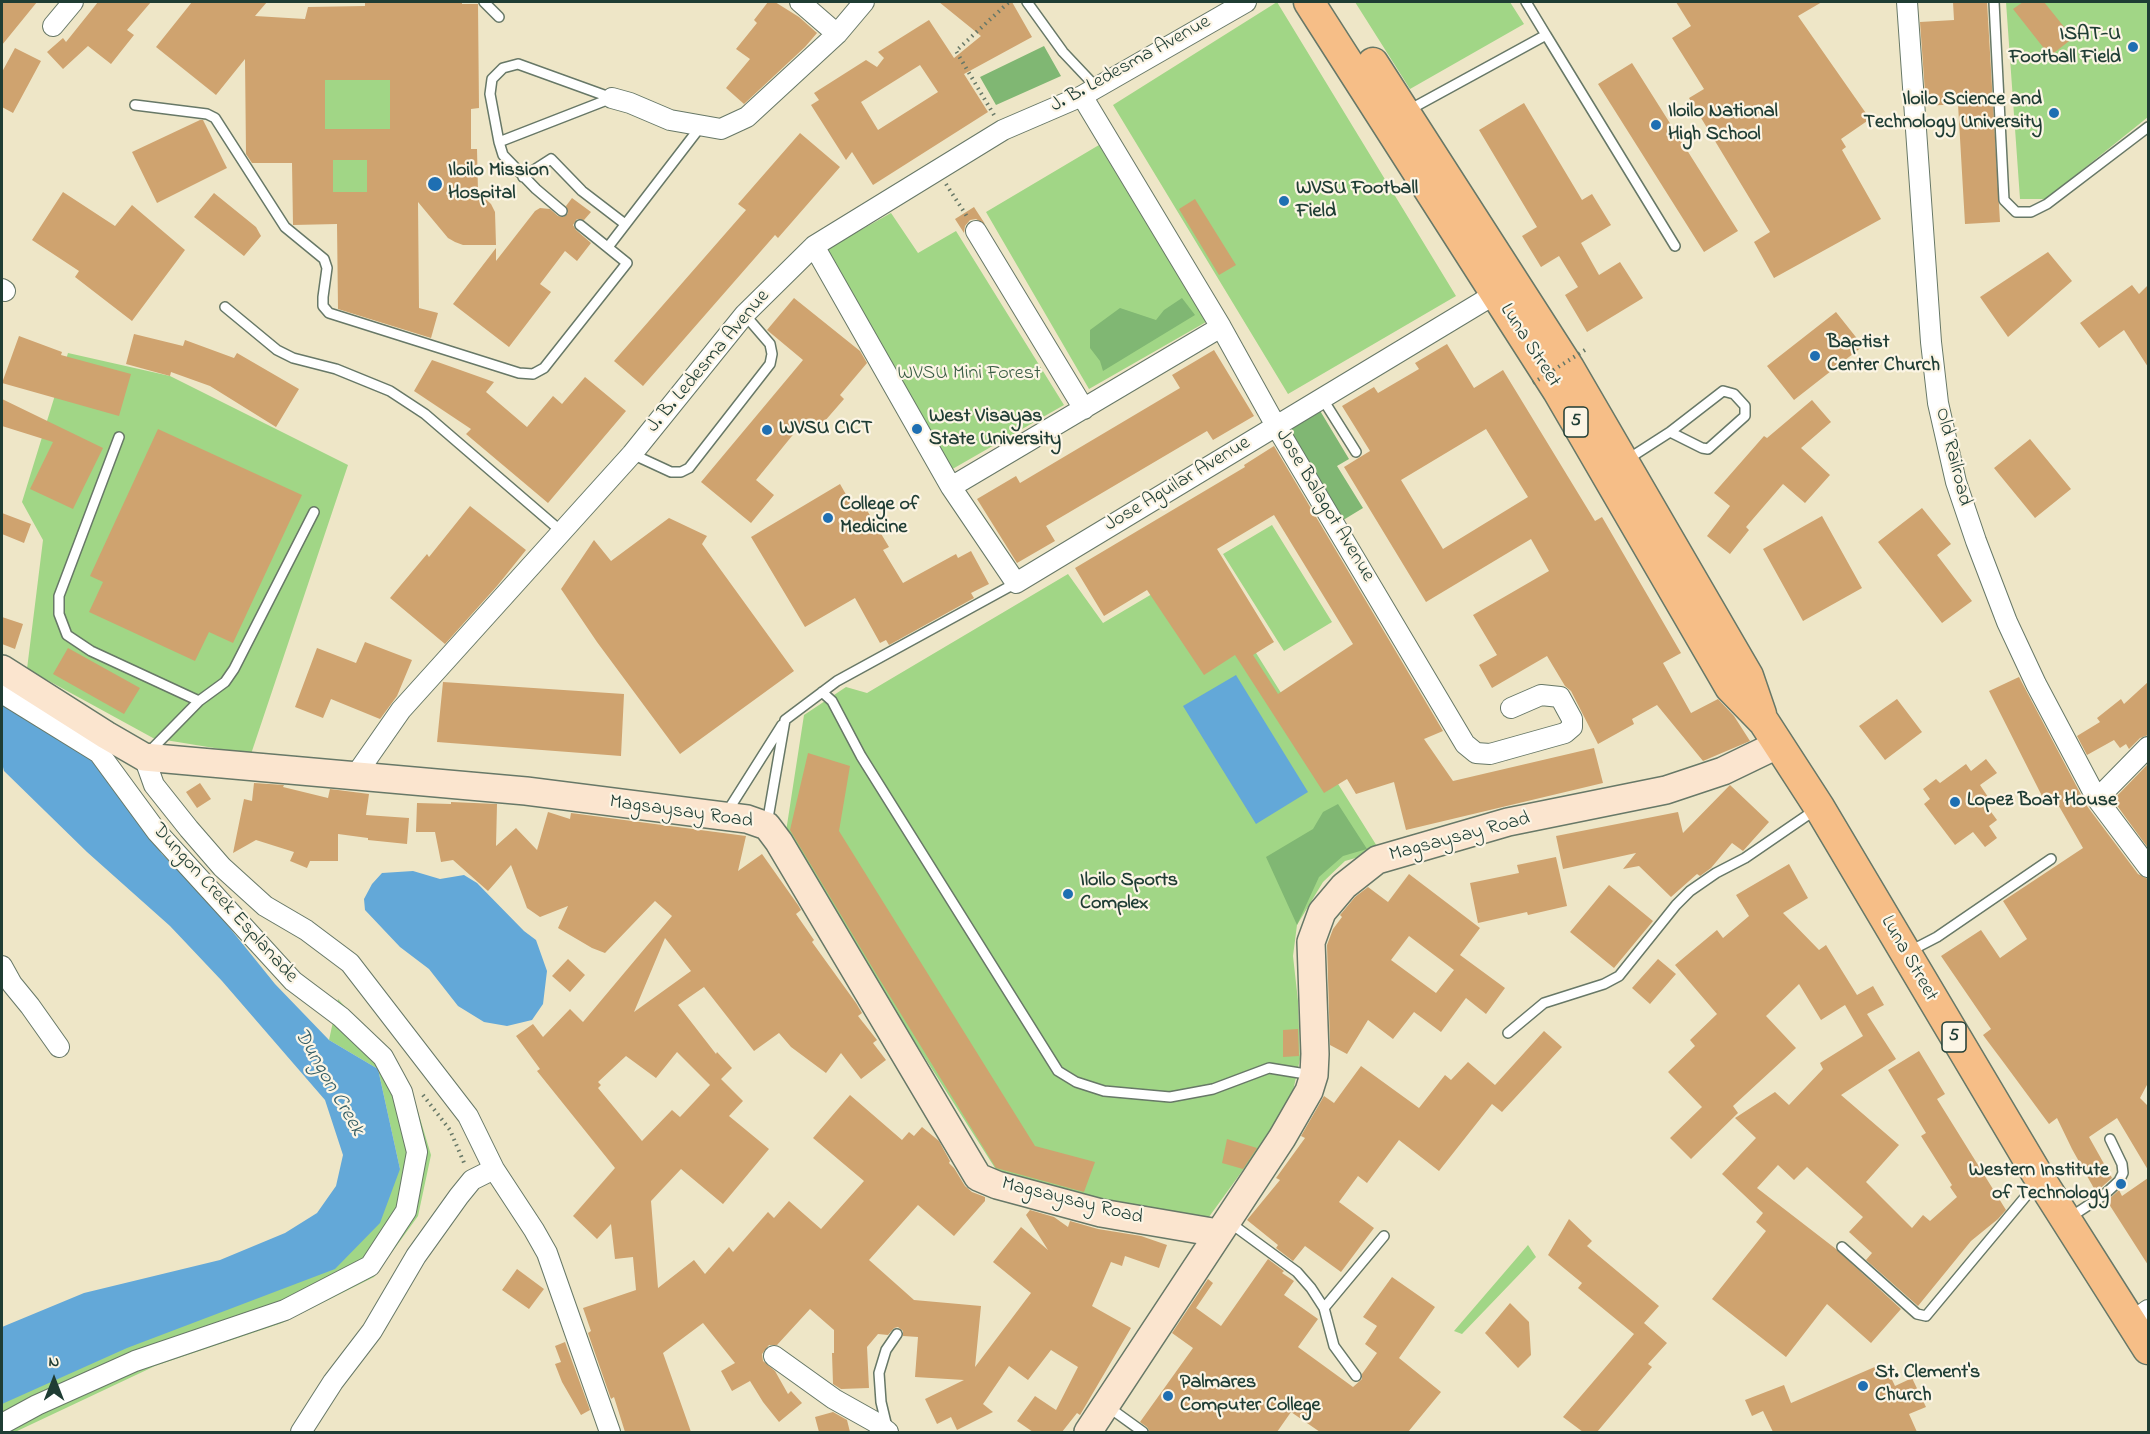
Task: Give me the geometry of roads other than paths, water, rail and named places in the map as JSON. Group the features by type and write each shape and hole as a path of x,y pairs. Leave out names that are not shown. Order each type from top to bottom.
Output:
{"main road":[{"name":"Luna Street","path":"1309,2 1395,117 1748,676 1771,733 1819,807 2037,1174 2066,1220 2140,1316 2148,1349"},
{"name":"Luna Street","path":"1333,2 1395,117"}],"street":[{"path":"53,26 72,2"},
{"path":"800,2 837,34"},
{"path":"612,98 670,120 722,129 747,117 837,34 864,2"},
{"name":"J. B. Ledesma Avenue","path":"356,776 401,710 632,454 745,314 814,246 1003,130 1089,92 1246,2"},
{"name":"Old Railroad","path":"1907,2 1931,342 1938,403 1956,482 1976,541 2012,632 2036,684 2097,799 2145,854"},
{"name":"Jose Balagot Avenue","path":"1089,92 1276,426 1465,744 1476,753 1490,754 1565,733 1572,727 1572,719 1560,697 1541,695 1511,708"},
{"path":"976,231 1084,409"},
{"path":"814,246 951,488 1016,583"},
{"name":"Jose Aguilar Avenue","path":"1016,583 1505,288"},
{"path":"951,488 1221,327"},
{"name":"Magsaysay Road","path":"2,669 144,757 526,791 747,819 767,826 779,842 978,1177 997,1185 1101,1213 1222,1227"},
{"name":"Dungon Creek Esplanade","path":"2,693 99,753 157,832 284,973 341,1017 383,1057 402,1092 417,1152 406,1211 370,1266 285,1310 135,1361 37,1405 2,1425"},
{"name":"Magsaysay Road","path":"1088,1432 1282,1138 1309,1091 1314,1075 1315,1054 1310,965 1311,942 1322,912 1344,886 1377,860 1508,822 1666,790 1723,771 1771,733"},
{"path":"2097,799 2148,747"},
{"path":"144,757 154,785 222,867 265,906 306,930 350,963 468,1116 494,1168 547,1253 610,1432"},
{"path":"2,966 12,984 59,1047"},
{"path":"301,1432 333,1382 372,1331 416,1256 459,1196 472,1180 494,1168"},
{"path":"774,1356 834,1399 888,1432"}],"lane":[{"path":"484,2 499,18"},
{"path":"1027,2 1089,92"},
{"path":"1526,2 1675,246"},
{"path":"1994,2 2004,200 2016,212 2031,212 2047,204 2148,127"},
{"path":"1395,117 1546,35"},
{"path":"562,211 523,177 503,155 490,94 492,80 503,68 518,64 612,98"},
{"path":"499,142 612,98"},
{"path":"135,105 207,114 214,118 285,227 324,259 327,268 323,306 329,313 519,373 533,374 544,369 627,263 580,225"},
{"path":"608,247 701,126"},
{"path":"523,177 551,159 582,191 626,224"},
{"path":"225,307 277,350 293,358 336,369 390,391 425,414 562,532"},
{"path":"632,454 671,472 689,468 770,364 772,354 770,344 745,314"},
{"path":"1615,468 1670,432 1723,391 1734,394 1745,406 1745,416 1708,449 1670,432"},
{"path":"1322,398 1356,452"},
{"path":"119,437 59,596 59,614 68,635 91,651 199,701"},
{"path":"144,757 199,701 225,682 234,669 314,512"},
{"name":"Jose Aguilar Avenue","path":"785,720 837,681 1016,583"},
{"path":"822,692 832,701 861,756 1058,1071 1076,1082 1104,1090 1170,1097 1213,1089 1269,1068 1314,1075"},
{"path":"724,816 785,720"},
{"path":"767,826 785,720"},
{"path":"1508,1033 1544,1003 1604,984 1619,976 1676,904 1690,891 1716,873 1745,858 1819,807"},
{"path":"1905,954 1937,936 2051,859"},
{"path":"2066,1220 2104,1195 2119,1181 2123,1173 2122,1164 2110,1139"},
{"path":"1842,1247 1917,1314 1926,1316 2026,1196 2037,1174"},
{"path":"1222,1227 1297,1272 1311,1287 1324,1308 1334,1346 1356,1376"},
{"path":"1324,1308 1384,1236"},
{"path":"888,1432 881,1402 879,1373 886,1350 897,1334"},
{"path":"1105,1405 1143,1432"}],"water":[{"path":"1236,675 1308,792 1256,824 1183,706"},
{"name":"Dungon Creek","path":"2,703 92,760 162,854 204,896 275,984 329,1040 378,1069 400,1169 380,1223 335,1269 127,1348 2,1404 2,1327 84,1293 220,1260 285,1233 317,1213 336,1186 343,1155 325,1100 222,981 170,926 87,852 4,771"},
{"path":"413,871 440,879 464,875 477,883 524,931 536,940 547,971 543,1004 532,1020 507,1026 484,1022 458,1006 429,969 400,947 365,910 364,899 372,884 382,873"}],"place":[{"name":"ISAT-U Football Field","path":"2133,47"},
{"name":"Iloilo Science and Technology University","path":"2054,113"},
{"name":"Iloilo National High School","path":"1656,125"},
{"name":"Iloilo Mission Hospital","path":"435,184"},
{"name":"WVSU Football Field","path":"1284,201"},
{"name":"Baptist Center Church","path":"1815,356"},
{"name":"West Visayas State University","path":"917,429"},
{"name":"WVSU CICT","path":"767,430"},
{"name":"College of Medicine","path":"828,518"},
{"name":"Lopez Boat House","path":"1955,802"},
{"name":"Iloilo Sports Complex","path":"1068,894"},
{"name":"Western Institute of Technology","path":"2121,1184"},
{"name":"St. Clement's Church","path":"1863,1386"},
{"name":"Palmares Computer College","path":"1168,1396"}],"park label":[{"name":"WVSU Mini Forest","path":"969,375"}]}
